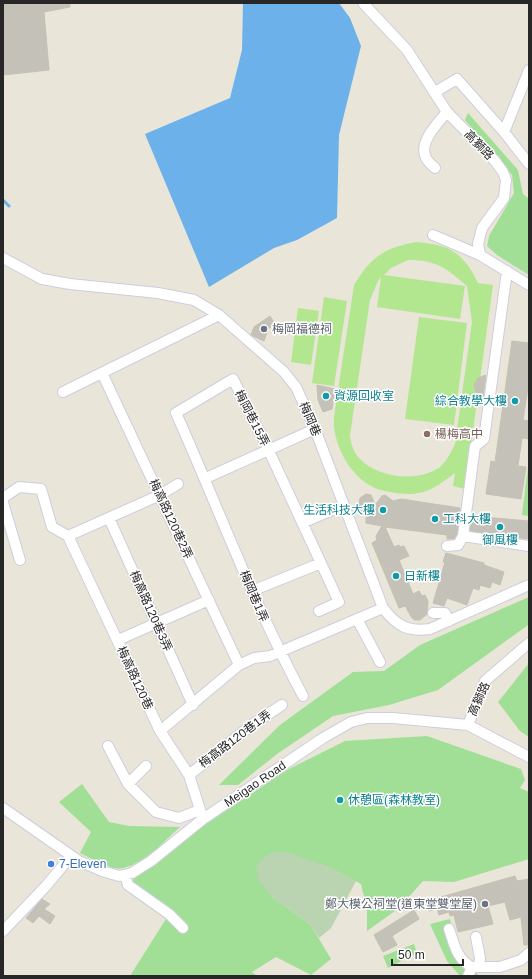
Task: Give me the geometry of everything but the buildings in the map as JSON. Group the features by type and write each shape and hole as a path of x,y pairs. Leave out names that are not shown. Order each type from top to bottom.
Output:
{"street":[{"name":"高獅路","path":"363,3 407,50 447,112 495,161 503,172 506,180 504,198 482,228 478,244 480,255"},
{"path":"504,132 529,70"},
{"path":"435,92 457,79 504,132 529,164"},
{"path":"435,168 426,158 424,145 447,112"},
{"path":"433,235 480,255 529,285"},
{"name":"梅岡巷","path":"3,258 42,279 70,284 158,293 194,300 219,315 284,372 296,387 315,429 383,608 394,622 415,631 430,629 529,585"},
{"path":"447,546 458,545 463,536 476,446 484,438 507,271"},
{"path":"63,392 219,315"},
{"name":"梅高路120巷2弄","path":"102,373 239,665"},
{"name":"梅岡巷15弄","path":"230,539 206,478 176,413 233,379 269,450 339,602 319,611"},
{"name":"梅岡巷15弄","path":"206,478 315,429"},
{"path":"3,498 19,487 41,489 52,527 68,536 160,495 178,484"},
{"path":"3,503 20,560"},
{"path":"302,523 344,505"},
{"name":"梅高路120巷3弄","path":"110,518 193,705"},
{"name":"梅高路120巷","path":"68,536 160,730 189,775 201,814"},
{"path":"463,536 529,546"},
{"name":"梅岡巷1弄","path":"230,539 279,652 303,696"},
{"path":"252,591 321,563"},
{"path":"118,640 208,600"},
{"path":"160,730 193,705 239,665 254,658 270,656 383,608"},
{"path":"432,613 445,613 449,621"},
{"path":"357,619 380,662"},
{"name":"高獅路","path":"468,725 485,681 529,643"},
{"name":"梅高路120巷1弄","path":"189,775 253,724 282,705"},
{"name":"Meigao Road","path":"125,875 132,873 151,861 201,814 351,722 367,718 393,718 468,725 529,757"},
{"path":"108,746 128,784 156,812 178,818 201,814"},
{"path":"128,784 146,766"},
{"path":"3,808 71,856 102,872 119,876 125,875 128,885 169,914 183,928"},
{"path":"3,931 46,886 71,856"},
{"path":"449,929 455,947 464,963 473,970 500,967 528,957"},
{"path":"473,970 480,958 476,937"}],"green space":[{"path":"468,113 518,170 523,194 529,199 529,275 497,255 487,246 489,236 514,193 512,175 465,120"},
{"path":"416,242 428,243 447,248 461,257 478,283 493,285 465,489 453,486 455,473 438,485 415,494 396,493 375,488 357,476 350,467 339,448 336,437 334,427 335,414 354,285 366,267 379,255 405,244","holes":["408,260 434,263 440,266 453,274 467,286 472,322 455,444 447,459 440,467 421,475 398,476 387,474 367,465 355,453 350,435 370,300 381,277 377,307 460,319 465,286 384,275 391,268"]},
{"path":"324,297 347,301 334,386 312,383"},
{"path":"298,308 319,311 311,365 291,362"},
{"path":"419,317 467,323 454,425 405,419"},
{"path":"529,459 529,516 522,515"},
{"path":"529,597 528,625 438,690 389,705 333,716 277,754 238,785 219,785 280,725 353,672 384,671 420,645"},
{"path":"529,663 529,737 520,731 498,702"},
{"path":"427,736 521,769 525,780 520,788 529,792 529,859 454,882 423,881 399,908 367,931 367,909 361,884 327,866 272,897 310,924 331,959 311,975 276,957 252,972 257,976 130,976 171,911 129,883 170,848 287,770 345,741"},
{"path":"82,784 109,822 129,826 180,827 147,857 131,865 123,868 113,868 101,864 80,853 91,832 59,802"},
{"path":"284,851 327,866 356,881 331,928 319,938 310,924 272,897 260,883 256,869 261,859 272,853"},
{"path":"450,919 454,938 449,944 458,964 481,976 460,976 447,961 430,924"},
{"path":"414,944 417,953 388,968 383,956"}],"water":[{"path":"243,3 339,3 350,18 361,46 339,135 337,218 297,240 274,248 209,287 145,134 230,98 242,50"}],"waterway":[{"path":"3,200 9,206"}],"place":[{"name":"梅岡福德祠","path":"264,329"},
{"name":"資源回收室","path":"326,396"},
{"name":"綜合教學大樓","path":"515,401"},
{"name":"楊梅高中","path":"427,434"},
{"name":"生活科技大樓","path":"383,510"},
{"name":"工科大樓","path":"435,519"},
{"name":"御風樓","path":"500,527"},
{"name":"日新樓","path":"396,576"},
{"name":"休憩區(森林教室)","path":"340,800"},
{"name":"7-Eleven","path":"51,864"},
{"name":"鄭大模公祠堂(道東堂雙堂屋)","path":"485,904"}]}
